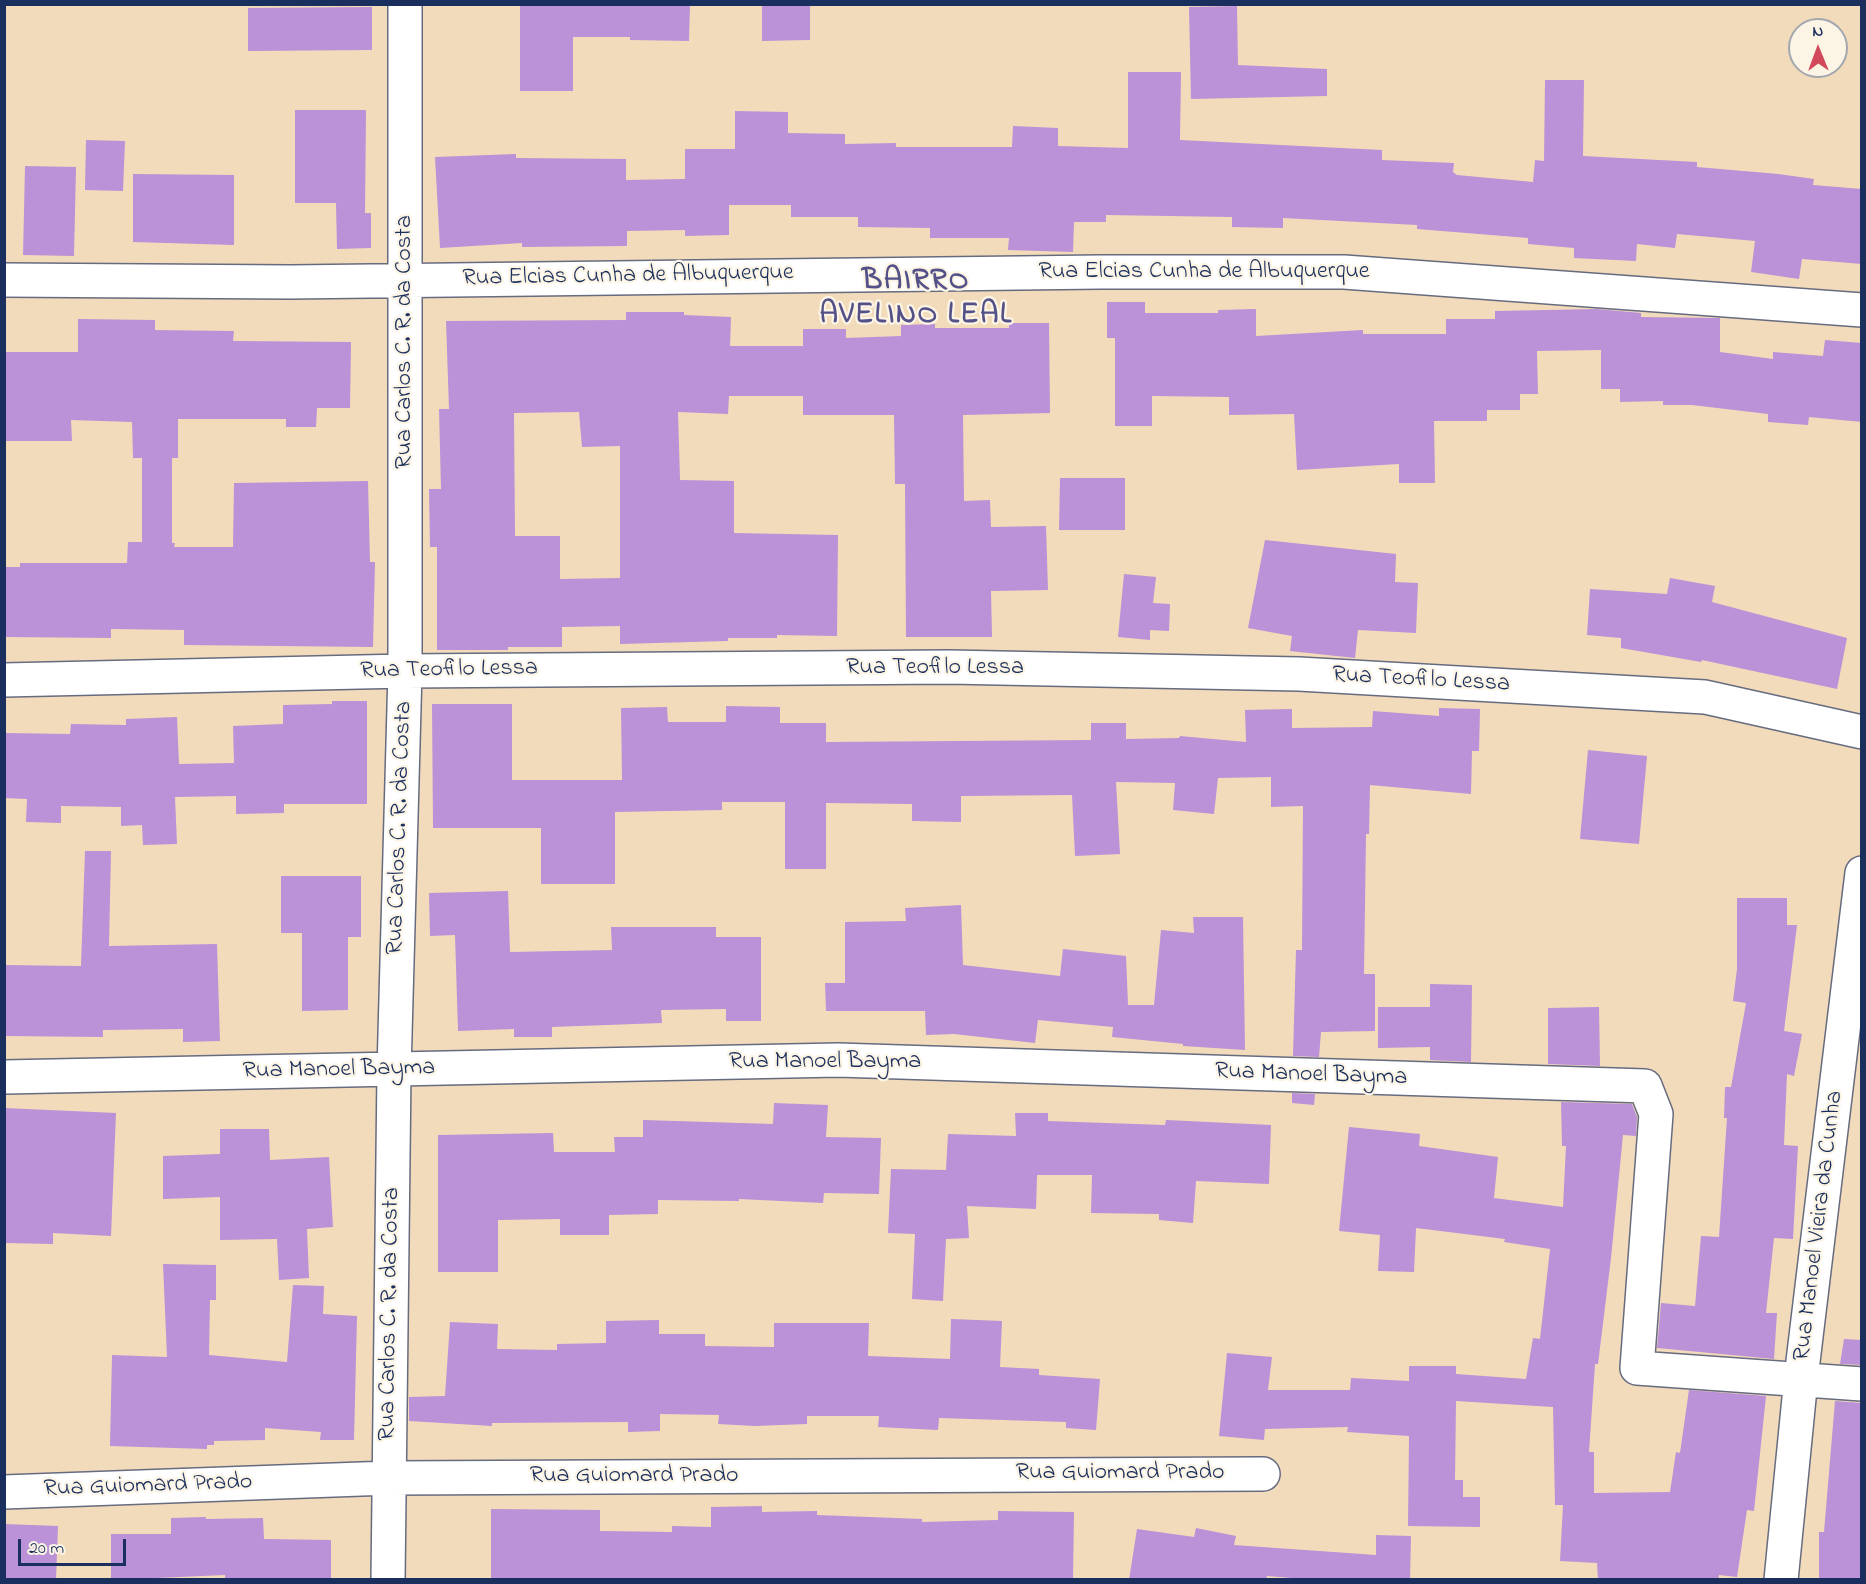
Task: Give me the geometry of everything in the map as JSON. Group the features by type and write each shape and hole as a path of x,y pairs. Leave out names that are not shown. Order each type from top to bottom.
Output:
{"street":[{"name":"Rua Carlos C. R. da Costa","path":"388,1580 394,1071 405,671 407,279 405,4"},
{"name":"Rua Elcias Cunha de Albuquerque","path":"4,280 290,282 407,279 1344,272 1862,310"},
{"name":"Rua Teofilo Lessa","path":"4,680 405,671 949,668 1299,674 1705,697 1862,732"},
{"name":"Rua Manoel Vieira da Cunha","path":"1781,1580 1802,1378 1862,873"},
{"name":"Rua Manoel Bayma","path":"4,1077 394,1071 838,1060 1646,1086 1656,1114 1637,1368 1802,1378"},
{"path":"1802,1378 1862,1384"},
{"name":"Rua Guiomard Prado","path":"4,1492 389,1478 1263,1474"}],"building":[{"path":"520,4 690,4 689,41 630,40 630,37 573,37 573,91 520,91"},
{"path":"762,4 810,4 810,40 762,41"},
{"path":"1237,6 1238,65 1327,69 1327,96 1191,99 1189,7"},
{"path":"372,7 372,50 248,51 248,8"},
{"path":"1128,72 1181,72 1180,140 1382,150 1382,160 1454,163 1453,172 1457,175 1533,182 1535,160 1544,161 1545,80 1584,80 1583,156 1697,162 1697,167 1778,174 1814,179 1813,185 1862,189 1862,264 1802,259 1799,279 1751,272 1755,241 1677,234 1675,248 1637,244 1636,261 1574,258 1574,248 1528,244 1528,238 1417,229 1417,225 1283,218 1283,228 1232,227 1232,217 1106,215 1106,222 1074,222 1073,252 1008,250 1009,238 930,238 930,228 858,227 858,217 791,217 791,205 729,205 729,235 685,236 685,230 627,231 627,246 522,247 522,243 440,248 435,157 516,154 516,158 626,159 626,180 685,179 685,149 735,149 735,111 788,112 788,133 845,134 845,144 896,143 896,147 1012,147 1013,126 1058,128 1058,146 1128,148"},
{"path":"295,110 366,110 365,213 371,213 371,248 337,249 336,203 295,203"},
{"path":"86,140 125,141 123,191 85,190"},
{"path":"25,166 76,167 74,256 23,255"},
{"path":"133,174 234,175 234,245 133,242"},
{"path":"1107,302 1145,302 1145,313 1218,313 1218,310 1256,309 1256,336 1363,330 1363,334 1446,334 1446,319 1495,319 1495,311 1597,309 1641,313 1641,317 1720,318 1720,352 1773,359 1773,352 1823,356 1825,340 1862,343 1862,422 1809,417 1808,425 1768,422 1768,414 1692,405 1663,405 1663,401 1620,402 1620,389 1601,389 1601,350 1537,351 1538,394 1520,394 1520,410 1487,410 1487,421 1434,421 1435,483 1399,483 1399,464 1297,470 1294,414 1229,415 1229,397 1152,396 1152,426 1115,426 1115,338 1107,338"},
{"path":"626,312 684,312 684,315 731,317 730,346 803,346 803,329 846,329 846,338 901,336 901,325 935,324 935,328 1009,328 1009,323 1049,323 1050,413 963,415 964,501 990,500 991,527 1046,526 1048,590 991,591 992,637 906,637 905,484 895,484 894,415 803,415 803,396 729,396 728,414 678,412 680,480 734,481 734,533 838,535 837,636 777,635 777,638 728,638 728,641 620,644 620,626 562,627 562,647 437,650 437,547 430,547 429,489 441,489 439,409 449,409 446,321 626,320","holes":["579,412 582,447 620,446 620,578 560,579 560,536 515,536 514,413"]},
{"path":"78,319 155,320 155,330 234,331 233,341 351,342 350,408 317,408 316,427 286,427 286,419 178,419 178,458 172,458 172,543 175,543 174,547 233,547 234,483 368,481 370,562 375,562 373,647 184,645 184,630 111,629 111,638 4,637 4,567 20,567 20,563 127,563 128,542 142,542 142,458 133,458 132,422 71,420 72,441 4,441 4,352 78,352"},
{"path":"1060,478 1125,478 1125,530 1059,530"},
{"path":"1265,540 1396,554 1395,582 1418,583 1416,633 1358,630 1355,658 1290,651 1292,636 1248,628"},
{"path":"1124,574 1156,577 1153,603 1170,604 1169,631 1150,630 1150,640 1118,637"},
{"path":"1670,578 1715,586 1712,602 1847,638 1837,689 1702,660 1701,662 1621,648 1621,638 1587,635 1590,589 1667,594"},
{"path":"332,701 367,701 367,804 284,804 284,813 236,814 236,796 175,797 177,844 143,845 142,825 121,826 121,807 61,806 61,823 26,822 27,799 4,798 4,733 70,734 71,724 126,725 126,719 177,717 179,764 234,763 233,726 283,724 283,705 332,704"},
{"path":"432,704 512,704 512,780 622,780 621,708 667,707 668,722 726,722 726,706 780,707 780,723 826,723 826,742 1091,740 1091,723 1126,723 1126,739 1179,738 1180,736 1246,742 1245,710 1292,709 1292,728 1372,727 1373,711 1439,716 1439,708 1480,709 1479,751 1472,751 1471,794 1370,785 1369,834 1366,834 1364,974 1375,974 1375,1031 1321,1032 1319,1057 1293,1056 1296,950 1302,950 1303,806 1271,807 1271,777 1218,778 1214,814 1173,810 1175,783 1116,782 1120,854 1075,856 1072,795 961,796 961,822 912,821 912,804 826,803 826,869 785,869 785,802 722,802 722,810 615,812 615,884 541,884 541,828 433,828"},
{"path":"1588,750 1647,756 1639,844 1580,839"},
{"path":"85,851 111,851 109,946 217,944 220,1041 183,1042 183,1029 103,1030 103,1037 4,1036 4,965 81,966"},
{"path":"281,876 361,876 361,937 348,937 348,1010 302,1011 302,933 281,933"},
{"path":"508,891 510,952 612,950 611,927 716,927 716,937 761,937 761,1021 726,1021 726,1009 661,1010 662,1023 552,1027 552,1037 514,1037 514,1029 458,1031 455,935 430,936 429,893"},
{"path":"1737,898 1787,898 1787,925 1797,925 1784,1031 1802,1034 1794,1076 1787,1074 1784,1145 1798,1146 1793,1239 1774,1238 1766,1313 1777,1313 1774,1359 1657,1348 1661,1303 1695,1306 1701,1236 1719,1237 1727,1118 1724,1118 1725,1087 1731,1087 1746,1003 1733,1001 1737,969"},
{"path":"961,905 963,965 1060,976 1063,949 1126,956 1128,1005 1154,1005 1161,930 1194,933 1193,917 1243,917 1245,1050 1183,1046 1183,1044 1112,1037 1113,1027 1038,1020 1035,1043 954,1034 926,1035 925,1011 826,1011 825,983 845,983 845,922 906,921 905,908"},
{"path":"1430,984 1472,985 1471,1062 1430,1060 1430,1047 1378,1048 1378,1007 1430,1007"},
{"path":"1599,1007 1600,1066 1548,1064 1548,1008"},
{"path":"1292,1093 1315,1094 1314,1105 1292,1103"},
{"path":"1561,1102 1632,1104 1637,1117 1636,1136 1623,1135 1611,1258 1598,1364 1595,1364 1589,1452 1594,1452 1594,1493 1670,1492 1676,1452 1680,1453 1689,1390 1766,1396 1754,1511 1747,1510 1737,1577 1719,1575 1718,1580 1598,1580 1597,1563 1560,1561 1563,1505 1555,1505 1553,1407 1456,1401 1455,1480 1463,1480 1463,1497 1480,1497 1480,1527 1408,1526 1409,1436 1347,1432 1348,1427 1265,1429 1264,1440 1219,1436 1227,1353 1272,1357 1268,1390 1350,1390 1351,1378 1409,1381 1409,1366 1456,1366 1456,1374 1526,1379 1533,1338 1540,1339 1550,1249 1504,1242 1505,1239 1416,1228 1414,1272 1378,1271 1380,1235 1339,1231 1349,1127 1420,1134 1419,1146 1498,1157 1494,1198 1563,1207 1566,1146 1562,1146"},
{"path":"774,1103 828,1105 826,1137 881,1138 879,1194 824,1193 823,1203 739,1199 739,1201 658,1200 658,1214 609,1215 609,1235 560,1235 560,1219 498,1220 498,1272 438,1272 438,1135 553,1133 554,1152 615,1152 614,1137 643,1137 643,1120 773,1124"},
{"path":"4,1108 116,1113 111,1236 53,1233 53,1244 4,1243"},
{"path":"1015,1113 1048,1113 1048,1121 1165,1125 1166,1120 1271,1125 1269,1184 1196,1181 1193,1223 1159,1220 1159,1214 1091,1213 1092,1175 1037,1175 1036,1209 967,1206 969,1238 946,1239 943,1301 912,1299 915,1234 888,1233 891,1169 946,1170 948,1134 1016,1136"},
{"path":"220,1129 269,1129 270,1160 329,1157 333,1227 307,1229 309,1278 279,1280 277,1239 220,1240 220,1197 163,1199 163,1156 220,1154"},
{"path":"163,1264 216,1265 216,1300 210,1300 209,1355 287,1362 293,1285 324,1286 323,1314 357,1316 354,1440 320,1440 321,1432 265,1428 265,1440 214,1441 214,1445 207,1445 207,1449 110,1446 112,1355 167,1357"},
{"path":"951,1319 1002,1321 1000,1367 1039,1369 1039,1375 1100,1379 1096,1430 1066,1428 1066,1422 939,1418 938,1430 878,1427 879,1416 807,1416 807,1424 755,1426 718,1424 719,1415 660,1414 660,1431 628,1432 628,1422 492,1423 492,1426 409,1421 409,1397 445,1396 450,1322 498,1324 497,1349 557,1350 557,1344 606,1343 606,1321 659,1320 659,1334 705,1334 705,1346 774,1347 774,1323 869,1323 868,1356 950,1359"},
{"path":"1844,1339 1862,1340 1862,1365 1840,1364"},
{"path":"1835,1401 1862,1403 1862,1580 1819,1580 1819,1532 1824,1532"},
{"path":"762,1506 762,1512 817,1511 817,1515 922,1519 922,1522 998,1520 998,1511 1074,1512 1073,1580 491,1580 491,1509 600,1510 600,1531 672,1532 672,1526 711,1527 711,1507"},
{"path":"206,1517 206,1519 263,1518 264,1539 331,1540 331,1580 225,1580 225,1575 111,1580 111,1534 171,1534 171,1518"},
{"path":"4,1524 58,1526 56,1580 4,1580"},
{"path":"1196,1528 1236,1536 1234,1545 1376,1555 1376,1535 1411,1536 1410,1580 1316,1580 1267,1576 1266,1580 1129,1580 1137,1529 1194,1537"}],"district":[{"name":"BAIRRO AVELINO LEAL","path":"916,300"}]}
